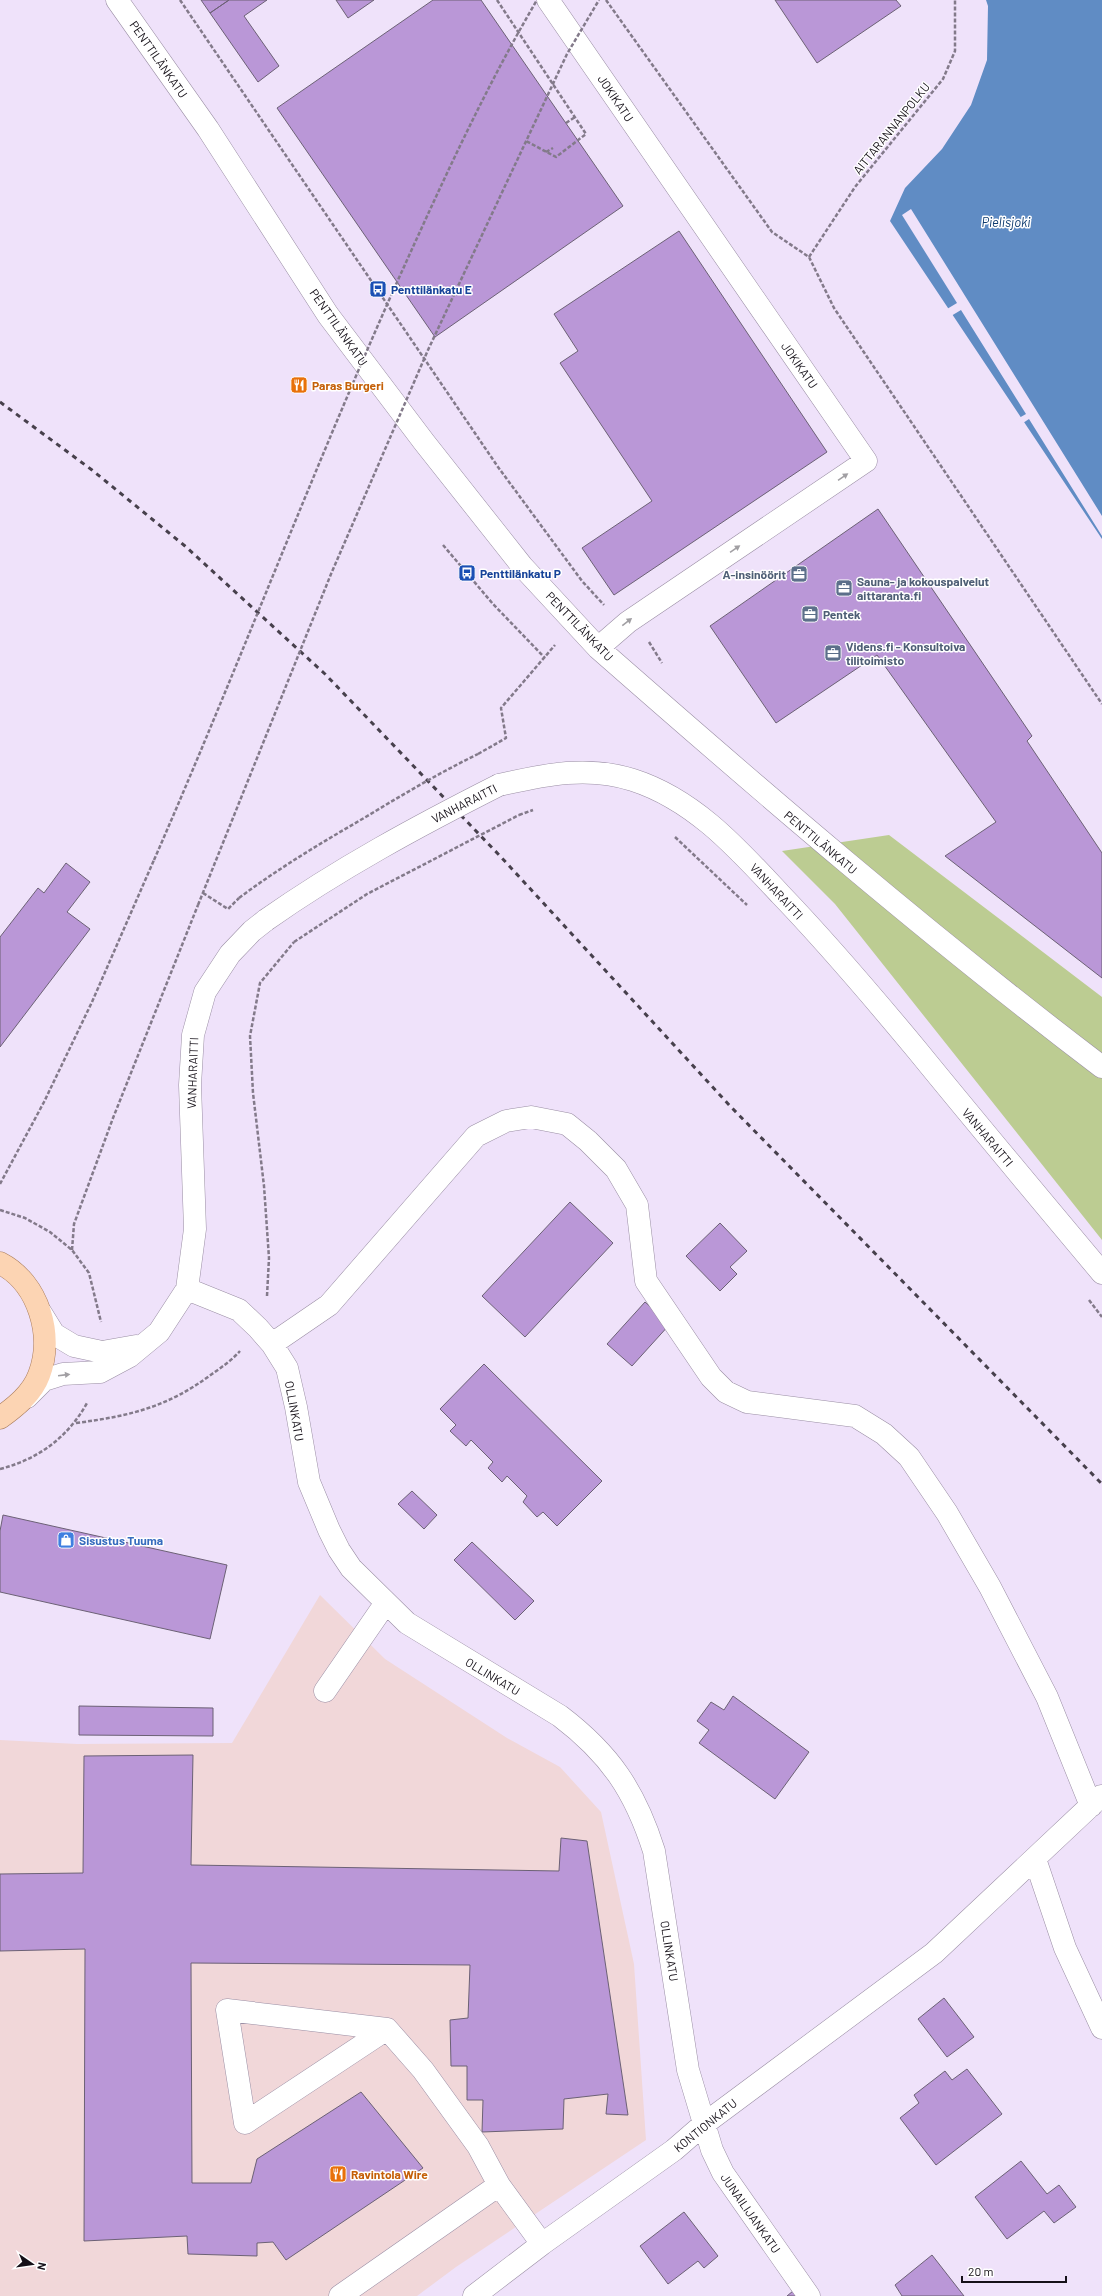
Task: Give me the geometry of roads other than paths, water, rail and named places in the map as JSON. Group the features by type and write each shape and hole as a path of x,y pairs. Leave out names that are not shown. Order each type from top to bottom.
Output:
{"main road":[{"path":"0,1263 26,1285 41,1313 45,1344 39,1376 20,1403 0,1418"}],"street":[{"name":"PENTTILÄNKATU","path":"117,0 208,129 333,321 424,442 522,566 598,648 792,818 1017,1002 1102,1067"},
{"name":"JOKIKATU","path":"548,0 866,461 628,622 598,648"},
{"name":"VANHARAITTI","path":"20,1403 44,1380 63,1374 100,1372 130,1356 159,1332 169,1320 186,1289 195,1229 190,1085 193,1035 205,992 230,954 252,931 266,920 315,886 366,856 499,785 552,773 596,772 632,779 658,790 701,816 743,855 836,952 1102,1272"},
{"path":"265,1336 329,1304 476,1136 506,1121 530,1117 567,1124 588,1141 620,1175 637,1205 646,1281 711,1377 726,1392 747,1402 855,1416 884,1434 909,1457 947,1513 1001,1608 1047,1697 1097,1800"},
{"name":"OLLINKATU","path":"186,1289 239,1310 265,1336 286,1368 296,1407 309,1482 329,1530 352,1568 385,1604 407,1623 560,1716 582,1733 605,1755 620,1776 646,1824 654,1851 688,2070 704,2124"},
{"path":"41,1313 54,1334 74,1346 102,1352 146,1344"},
{"path":"325,1691 385,1604"},
{"name":"KONTIONKATU","path":"474,2296 542,2244 674,2150 704,2124 934,1953 1097,1800"},
{"path":"1035,1859 1065,1948 1102,2028"},
{"path":"387,2029 245,2123 227,2010 387,2029 423,2070 473,2140 499,2184 542,2244"},
{"name":"JUNAILIJANKATU","path":"704,2124 722,2173 809,2296"},
{"path":"340,2296 499,2184"}],"water":[{"name":"Pielisjoki","path":"986,0 1102,0 1102,539 890,221 905,188 942,149 971,105 987,60 988,6"}],"railway":[{"path":"0,402 92,470 185,546 325,674 501,857 731,1107 1102,1484"}],"place":[{"name":"Penttilänkatu E","path":"378,289"},
{"name":"Paras Burgeri","path":"299,385"},
{"name":"Penttilänkatu P","path":"467,573"},
{"name":"A-insinöörit","path":"799,574"},
{"name":"Sauna- ja kokouspalvelut aittaranta.fi","path":"844,588"},
{"name":"Pentek","path":"810,614"},
{"name":"Videns.fi - Konsultoiva tilitoimisto","path":"833,653"},
{"name":"Sisustus Tuuma","path":"66,1540"},
{"name":"Ravintola Wire","path":"338,2174"}]}
